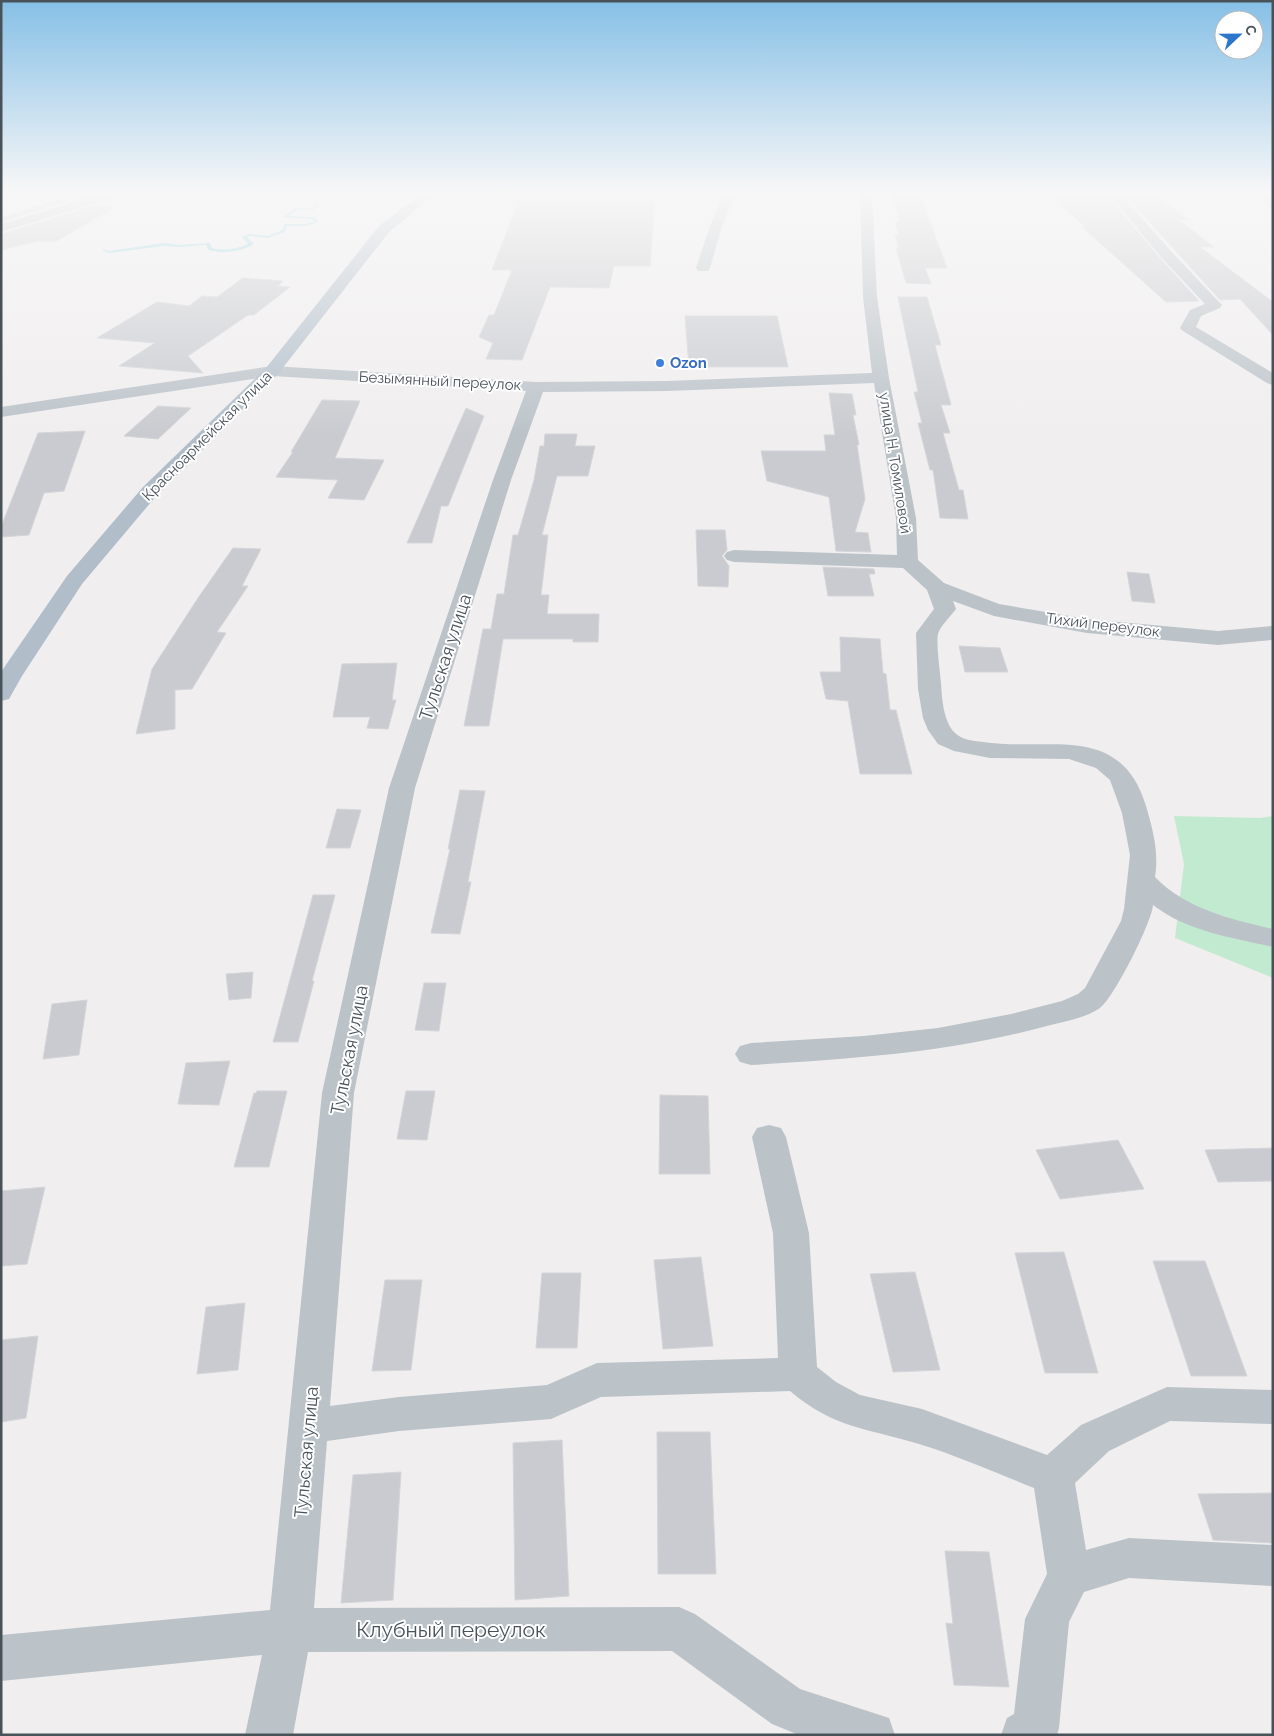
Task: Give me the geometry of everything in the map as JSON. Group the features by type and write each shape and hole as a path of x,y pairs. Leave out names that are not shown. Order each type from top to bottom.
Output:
{"main road":[{"name":"Красноармейская улица","path":"1,694 10,676 74,580 150,491 272,371 348,274"}],"street":[{"name":"улица Н. Томиловой","path":"869,274 870,297 881,378 906,518 908,562"},
{"path":"1185,274 1214,305 1195,313 1188,328 1273,380"},
{"name":"Безымянный переулок","path":"1,412 272,371 536,386 668,386 881,378"},
{"name":"Тульская улица","path":"269,1735 290,1630 338,1094 402,788 502,480 536,386"},
{"path":"734,556 908,562 937,587 946,610 927,633 932,710 938,728 947,739 960,745 992,752 1061,750 1096,758 1120,775 1128,787 1144,856 1137,918 1094,998 1078,1006 978,1034 890,1046 751,1054"},
{"name":"Тихий переулок","path":"937,587 994,610 1087,626 1218,638 1273,633"},
{"path":"1141,878 1152,892 1183,912 1242,931 1273,938"},
{"path":"769,1137 790,1233 798,1374"},
{"path":"309,1426 399,1414 551,1402 597,1380 798,1374 822,1394 852,1410 922,1427 1053,1476"},
{"path":"1053,1476 1095,1438 1167,1404 1273,1406"},
{"path":"1034,1732 1047,1619 1069,1576 1053,1476"},
{"path":"1069,1576 1129,1558 1273,1566"},
{"name":"Клубный переулок","path":"1,1658 290,1630 679,1629 788,1708 872,1735"}],"green space":[{"path":"1174,816 1260,818 1273,816 1273,978 1175,938 1184,864"}],"building":[{"path":"510,274 612,274 609,288 550,287 522,360 486,359 493,343 479,337 489,315 494,315"},
{"path":"903,274 927,274 931,284 906,283"},
{"path":"1135,274 1174,274 1199,301 1166,302"},
{"path":"1196,274 1236,274 1273,302 1273,335 1240,299 1220,300"},
{"path":"243,278 283,281 278,286 290,287 254,315 248,315 188,356 203,373 119,366 155,343 97,338 157,302 189,306 202,296 217,297"},
{"path":"898,297 927,297 941,345 935,345 951,405 941,405 950,433 943,433 959,490 963,490 968,519 940,518 933,470 930,470 918,423 922,423 914,392 918,392"},
{"path":"685,316 777,316 788,367 689,367"},
{"path":"829,393 852,394 856,415 853,415 859,445 857,445 865,499 855,532 868,533 871,552 836,551 829,497 767,481 761,451 826,451 824,435 835,435"},
{"path":"322,400 360,401 335,458 384,460 364,500 328,498 338,480 276,477 293,452 291,452"},
{"path":"158,406 191,408 158,439 124,436"},
{"path":"466,408 484,416 448,506 441,506 432,543 407,543"},
{"path":"85,431 64,491 44,493 29,535 1,537 1,527 38,433"},
{"path":"545,434 577,434 575,446 595,446 588,476 557,476 542,535 548,535 541,595 549,595 547,614 599,614 598,642 573,642 573,639 503,639 489,726 464,726 483,629 491,629 497,594 504,594 513,535 518,535 534,480 540,446 544,446"},
{"path":"696,530 725,530 727,550 722,556 729,566 728,587 698,586"},
{"path":"233,548 261,549 242,586 248,586 217,632 226,633 192,689 175,690 175,729 136,734 152,669"},
{"path":"823,567 874,569 875,574 869,574 874,596 828,596"},
{"path":"1127,572 1149,574 1155,603 1132,601"},
{"path":"840,637 880,639 883,673 886,674 890,710 896,710 912,774 860,774 848,701 826,699 820,672 841,672"},
{"path":"959,646 1000,648 1008,672 965,672"},
{"path":"397,663 392,700 396,700 388,729 367,728 370,717 333,717 342,664"},
{"path":"460,790 485,791 468,882 471,882 460,934 431,933 450,849 448,849"},
{"path":"337,809 361,810 350,848 326,848"},
{"path":"313,895 335,895 298,1042 273,1042"},
{"path":"253,972 251,998 229,1000 226,974"},
{"path":"424,983 446,983 439,1031 415,1030"},
{"path":"87,1000 79,1055 43,1059 52,1004"},
{"path":"230,1061 219,1105 178,1104 186,1063"},
{"path":"257,1091 287,1091 269,1167 234,1167 254,1093"},
{"path":"406,1091 435,1091 427,1140 397,1139"},
{"path":"660,1095 708,1096 710,1174 659,1174"},
{"path":"1118,1140 1144,1189 1060,1199 1036,1150"},
{"path":"1273,1148 1273,1181 1218,1182 1205,1150"},
{"path":"45,1187 27,1264 1,1266 1,1191"},
{"path":"1064,1252 1098,1373 1045,1373 1015,1253"},
{"path":"701,1257 713,1346 663,1349 654,1260"},
{"path":"1153,1261 1205,1261 1247,1376 1191,1376"},
{"path":"915,1272 940,1370 893,1372 870,1274"},
{"path":"542,1273 581,1273 577,1348 536,1348"},
{"path":"385,1280 422,1280 411,1370 372,1371"},
{"path":"245,1303 238,1370 197,1374 206,1307"},
{"path":"38,1336 26,1418 1,1422 1,1340"},
{"path":"657,1432 710,1432 716,1574 658,1574"},
{"path":"562,1440 569,1596 515,1600 513,1443"},
{"path":"401,1472 393,1600 341,1603 353,1475"},
{"path":"1273,1493 1273,1543 1213,1540 1198,1494"},
{"path":"945,1551 989,1552 1009,1687 954,1685 946,1623 953,1624"}],"place":[{"name":"Ozon","path":"660,363"}]}
